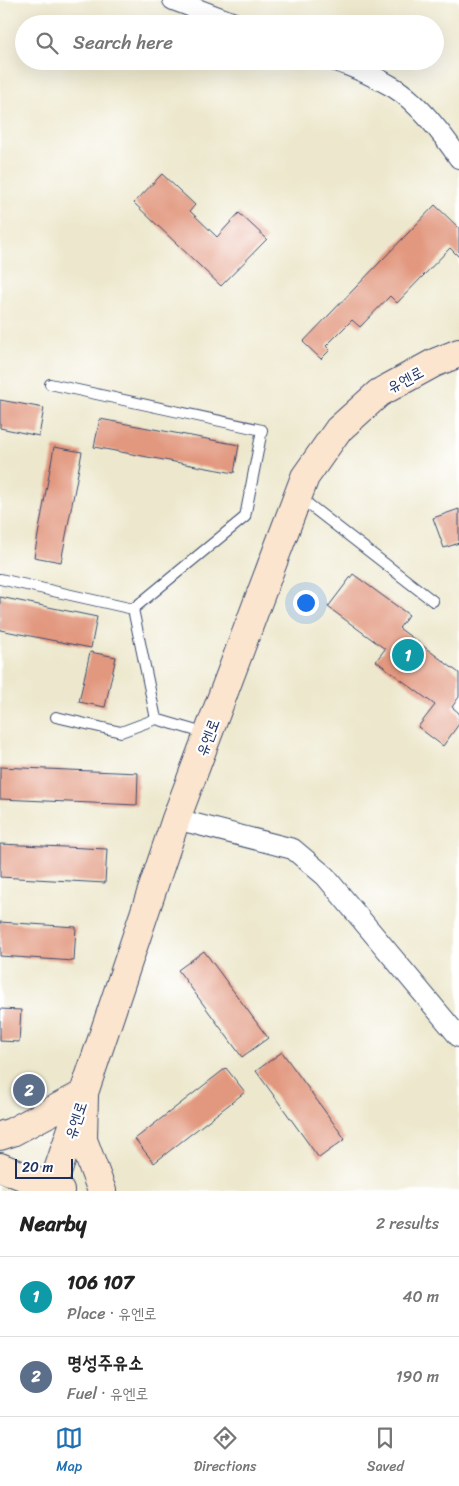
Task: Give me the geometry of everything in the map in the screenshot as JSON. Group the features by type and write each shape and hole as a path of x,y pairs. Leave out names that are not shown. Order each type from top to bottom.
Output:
{"main road":[{"name":"유엔로","path":"54,1190 176,819 306,477 338,430 379,393 459,353"},
{"path":"0,1136 12,1132 84,1094 83,1140 102,1191"},
{"path":"0,1167 54,1190"}],"street":[{"path":"174,0 213,15"},
{"path":"359,70 395,88 422,111 459,158"},
{"path":"176,819 293,849 325,876 459,1037"}],"lane":[{"path":"50,384 262,430 245,517 134,608"},
{"path":"299,496 433,602"},
{"path":"0,579 134,608"},
{"path":"134,608 156,719"},
{"path":"56,717 121,732 156,719 208,734"}],"building":[{"path":"162,174 195,205 190,211 217,237 239,213 267,239 221,286 134,203"},
{"path":"435,205 459,228 459,257 450,248 397,303 390,296 360,327 352,320 326,346 330,350 321,359 303,342"},
{"path":"0,400 44,408 39,436 0,428"},
{"path":"100,419 239,445 234,473 94,447"},
{"path":"54,447 82,452 61,562 34,557"},
{"path":"459,509 459,543 444,548 433,518"},
{"path":"353,574 409,615 399,628 459,673 459,697 452,707 459,713 459,724 443,746 418,727 435,705 376,661 385,649 328,607"},
{"path":"0,597 97,617 91,648 0,630"},
{"path":"90,652 116,657 105,707 79,702"},
{"path":"0,767 138,773 137,805 0,799"},
{"path":"0,844 107,849 105,883 0,877"},
{"path":"0,922 76,927 74,961 0,956"},
{"path":"204,951 268,1038 242,1057 178,970"},
{"path":"0,1009 21,1010 19,1042 0,1041"},
{"path":"282,1052 345,1139 319,1158 256,1071"},
{"path":"226,1068 245,1092 154,1163 135,1139"}],"place":[{"name":"106 107","path":"408,655"},
{"name":"명성주유소","path":"29,1090"}]}
